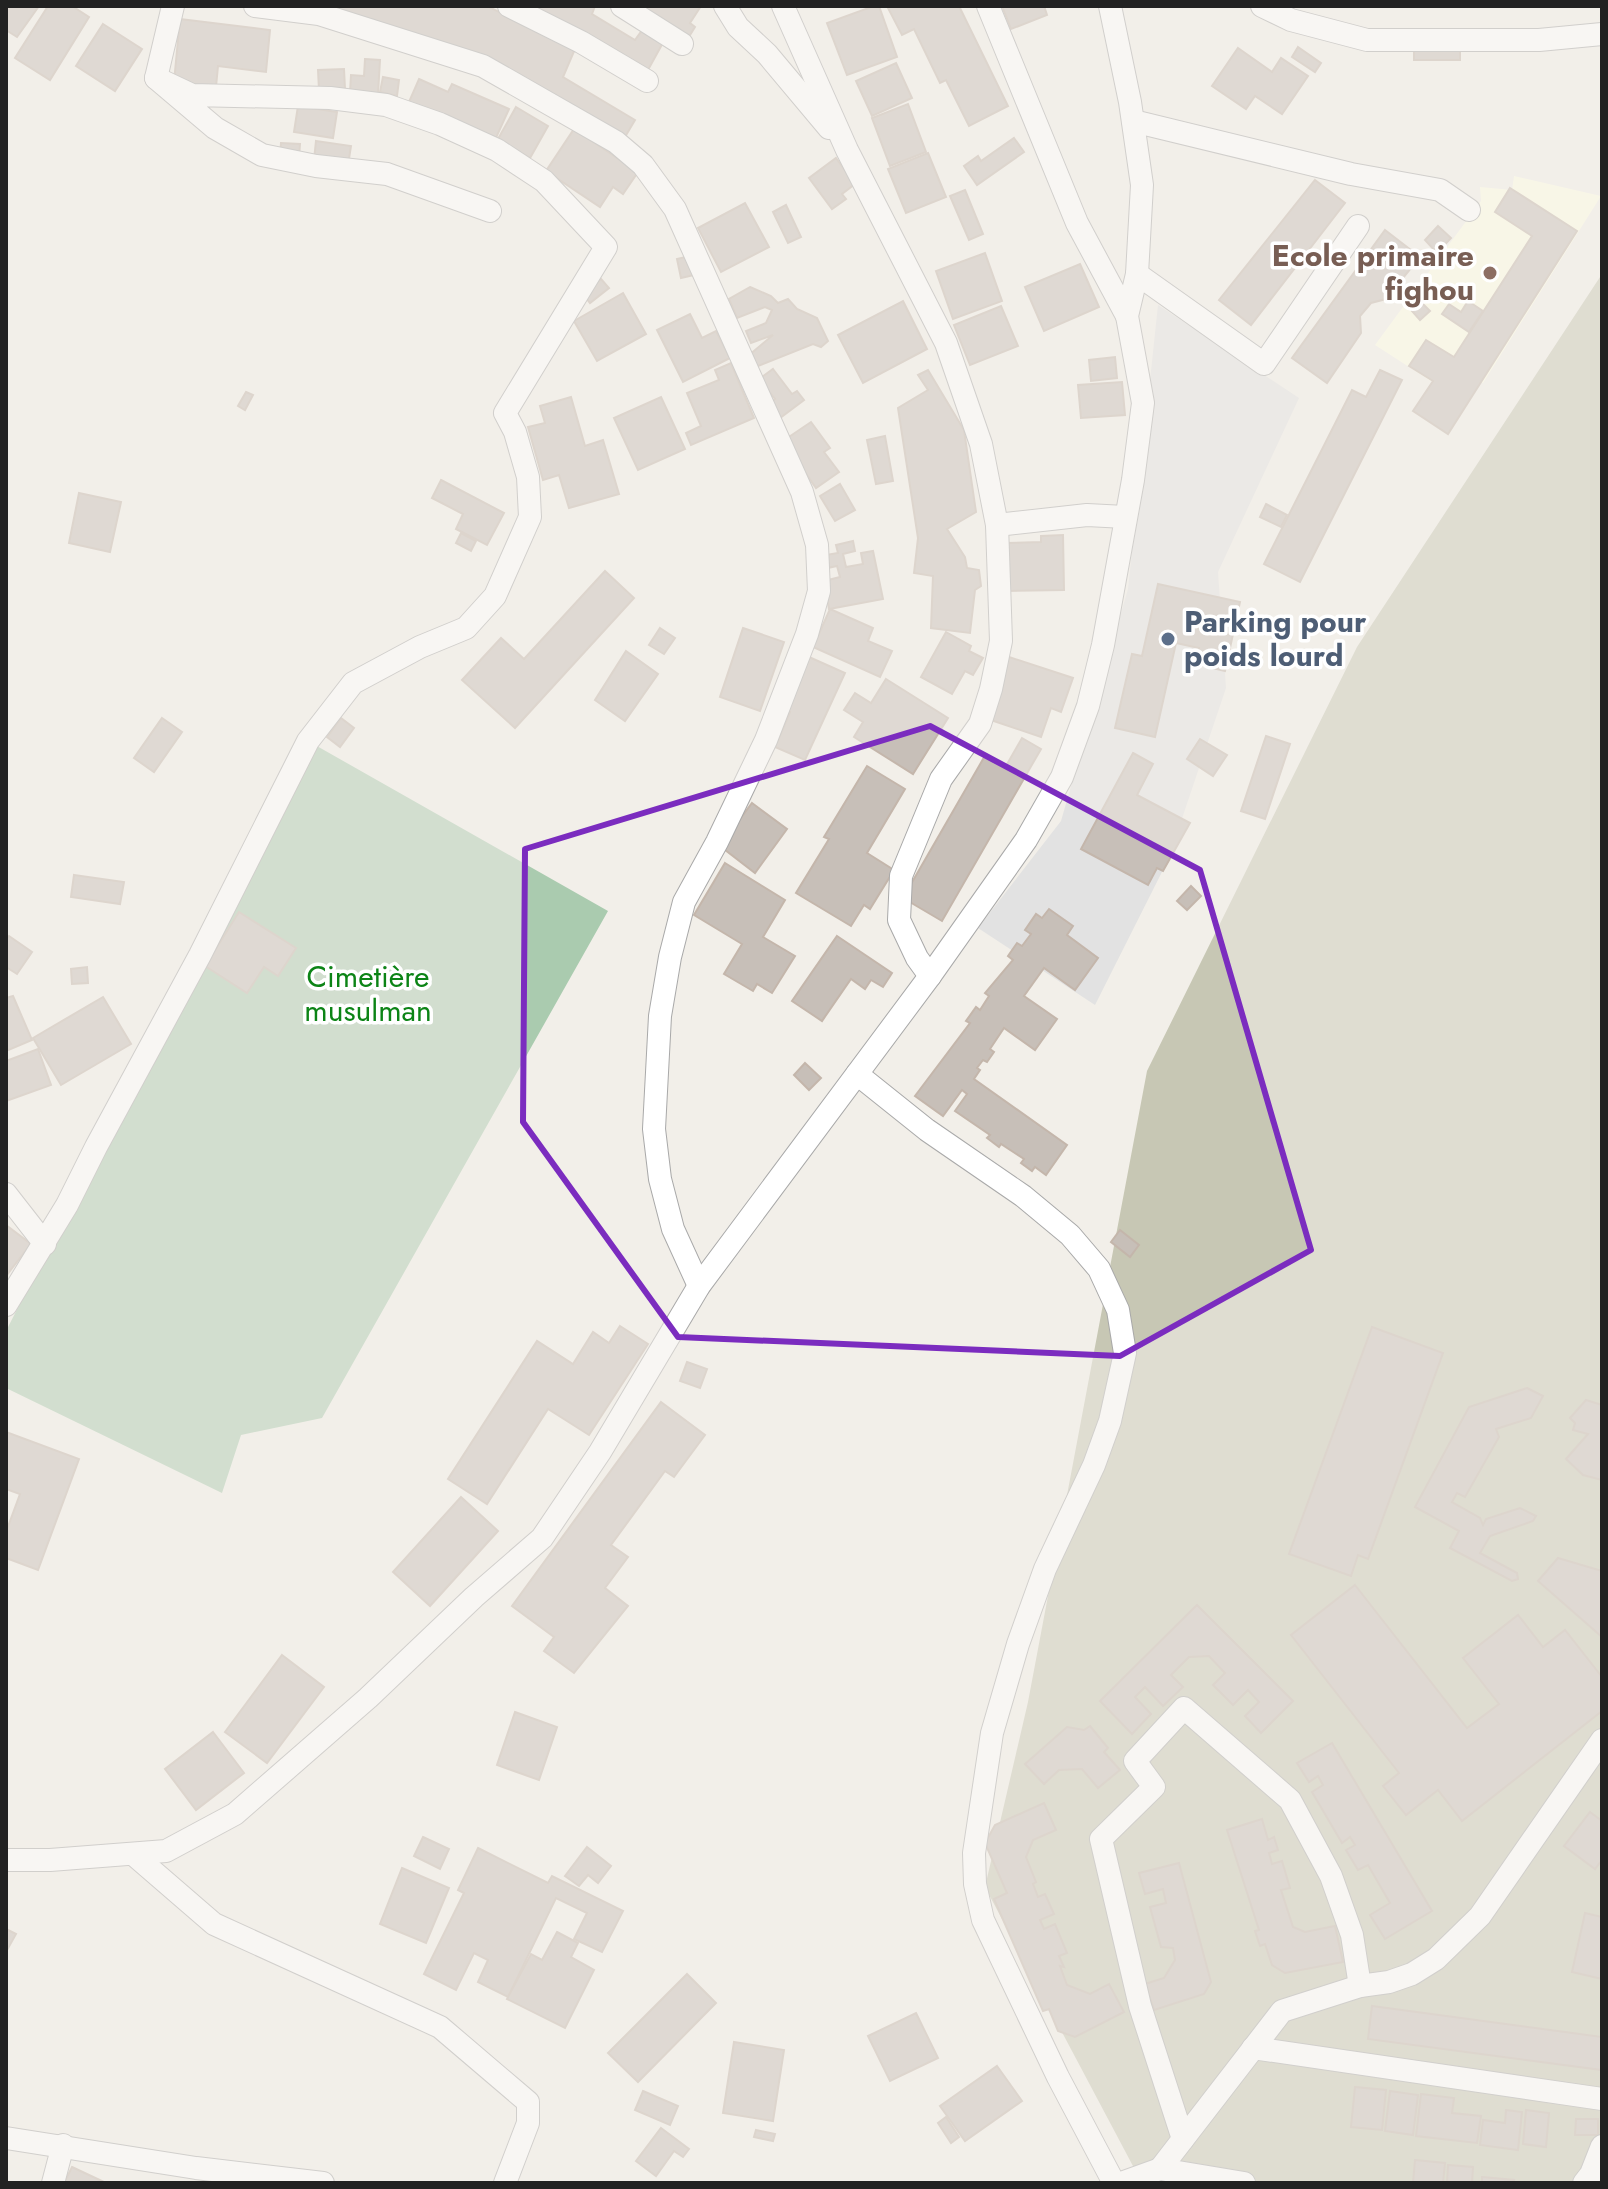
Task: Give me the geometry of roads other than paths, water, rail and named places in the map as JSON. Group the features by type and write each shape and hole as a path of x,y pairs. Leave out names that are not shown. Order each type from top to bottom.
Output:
{"street":[{"path":"156,78 173,6"},
{"path":"255,6 319,14 483,66 616,142 643,165 675,209 802,492 817,545 819,591 807,634 766,740 684,902 660,1016 654,1129 660,1179 673,1229 699,1286"},
{"path":"509,6 581,42 647,81"},
{"path":"622,6 682,44"},
{"path":"725,6 738,27 767,54 847,150"},
{"path":"783,6 847,150 946,343 981,444 997,525 1001,641 991,689 980,724 941,779 901,876 899,920 917,958 930,976"},
{"path":"6,1860 50,1860 166,1851 235,1814 368,1698 474,1597 542,1538 600,1452 699,1286 930,976 1026,840 1062,777 1088,706 1103,645 1143,403 1127,316 1077,223 988,6"},
{"path":"1110,6 1133,121 1142,185 1137,274 1127,316"},
{"path":"1262,6 1291,20 1367,40 1539,40 1602,34"},
{"path":"156,78 215,128 262,155 316,166 387,174 490,211"},
{"path":"6,1305 45,1244 200,955 308,741 353,683 420,647 466,628 495,596 530,517 528,477 515,432 505,413 606,247 544,181 497,150 440,124 386,105 330,98 192,95 156,78"},
{"path":"1133,121 1351,174 1440,190 1469,210"},
{"path":"1137,274 1264,364 1358,226"},
{"path":"997,525 1087,515 1125,517"},
{"path":"857,1074 927,1130 1023,1196 1070,1235 1099,1269 1118,1310 1125,1353 1110,1421 1094,1465 1045,1569 1018,1644 992,1733 974,1853 975,1884 983,1920 1058,2077 1114,2183"},
{"path":"6,1194 45,1244"},
{"path":"1183,2139 1140,2006 1101,1839 1154,1787 1135,1761 1184,1708 1290,1800 1331,1876 1352,1935 1360,1986"},
{"path":"1160,2169 1282,2011 1360,1986 1389,1982 1412,1974 1436,1959 1480,1916 1602,1740"},
{"path":"133,1854 214,1924 440,2027 528,2102 528,2123 505,2183"},
{"path":"1253,2048 1602,2099"},
{"path":"6,2138 63,2145 198,2175 323,2183"},
{"path":"53,2183 63,2145"},
{"path":"1584,2183 1602,2146"},
{"path":"1121,2183 1160,2169 1244,2183"}],"place":[{"name":"Ecole primaire fighou","path":"1490,273"},
{"name":"Parking pour poids lourd","path":"1168,639"}],"park label":[{"name":"Cimetière musulman","path":"368,994"}]}
